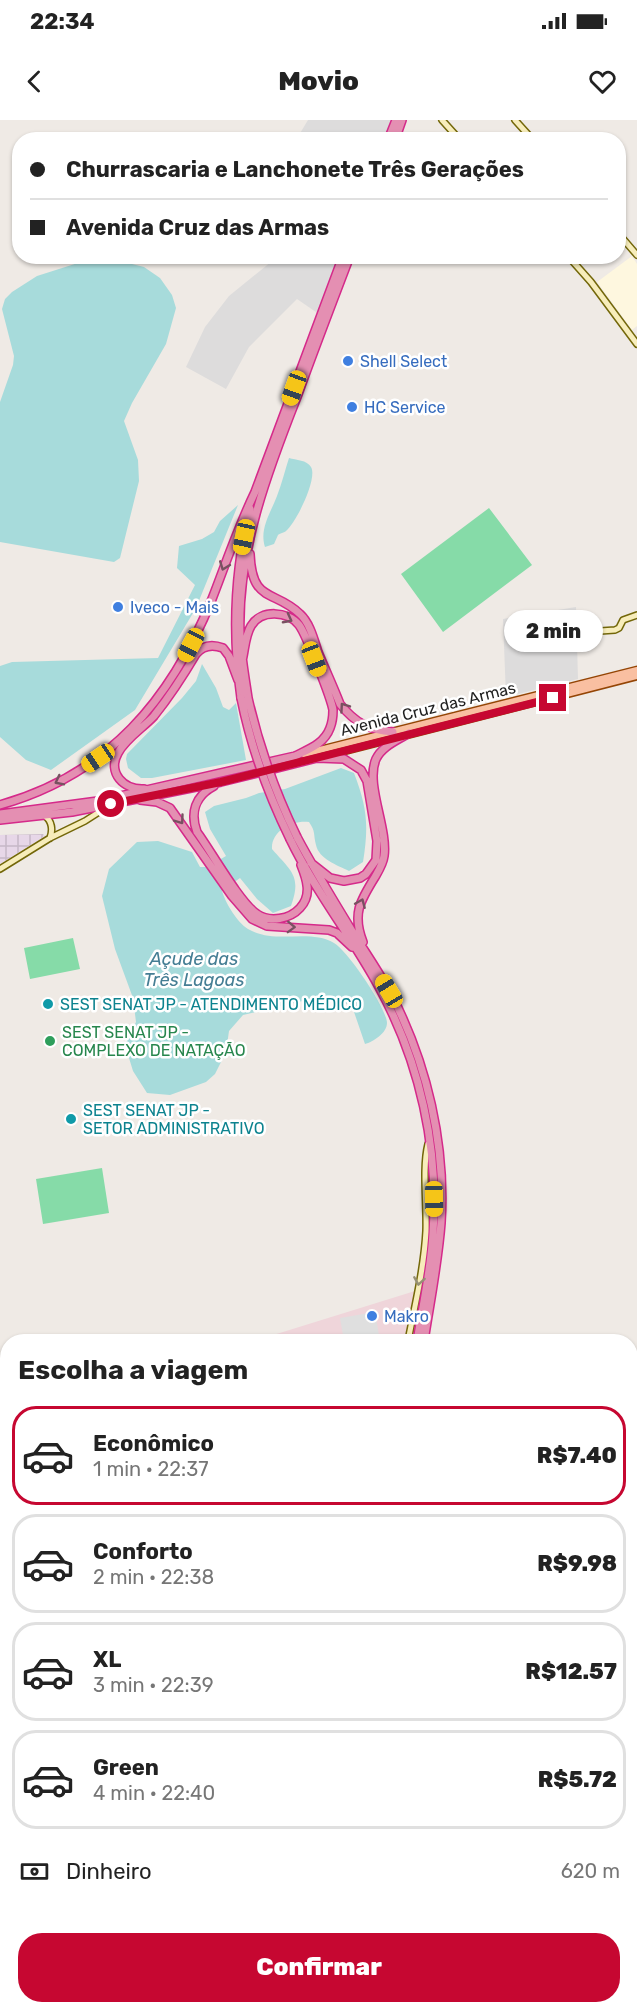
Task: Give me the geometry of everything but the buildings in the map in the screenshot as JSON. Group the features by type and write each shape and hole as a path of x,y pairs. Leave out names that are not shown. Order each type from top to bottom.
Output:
{"highway":[{"path":"0,805 18,800 61,781 90,763 130,730 156,702 173,677 191,645 211,600 244,514 255,492 341,264"},
{"path":"244,698 240,634 241,596 251,535 277,446 347,264"},
{"path":"238,680 235,635 236,596 241,550 255,492"},
{"path":"251,535 250,564 255,581 268,596 293,608 304,618 340,704 356,721 367,728 393,732"},
{"path":"0,814 98,801 161,788 295,756 317,745 323,739 332,720 333,710 302,630 297,623 280,614 258,618 250,628 242,661"},
{"path":"161,788 138,789 123,783 118,778 114,765 118,753 159,710 196,654 204,647 213,645 223,648 229,656 238,680 294,838 308,883 308,891 304,902 294,913 277,919 262,917 230,887"},
{"path":"367,959 358,930 359,905 380,869 385,854 374,781 375,761 382,750 409,734"},
{"path":"0,820 45,816 111,804 221,782 317,758 344,759 355,765 367,781 378,853 366,874 360,878 344,881 330,878 311,863"},
{"path":"221,782 203,794 194,808 194,825 245,913 260,924 329,930 367,959"},
{"path":"135,799 157,802 170,808 213,861"},
{"path":"294,838 367,959 405,1041 422,1096 430,1139 434,1186 433,1236 418,1334"},
{"path":"296,850 397,1005 416,1049 429,1094 437,1140 441,1224 425,1334"}],"main road":[{"name":"Avenida Cruz das Armas","path":"295,756 637,670"},
{"name":"Avenida Cruz das Armas","path":"317,758 637,676"}],"street":[{"path":"441,120 452,132"},
{"path":"515,120 525,132"},
{"path":"626,243 637,255"},
{"path":"575,264 637,344"},
{"path":"586,632 615,630 619,628 623,620 637,615"},
{"path":"0,869 111,804"},
{"path":"45,816 50,822 52,832 50,838"},
{"path":"409,1334 424,1252 427,1200 426,1156 430,1139"}],"shaded area":[{"path":"308,120 404,120 400,132 301,132"},
{"path":"632,256 637,264 637,326 632,330 597,282 621,264 626,264 626,260"},
{"path":"268,264 350,264 329,321 297,299 249,347 226,389 186,367 205,327 229,296"},
{"path":"576,607 578,679 506,697 503,619"},
{"path":"43,834 45,836 0,864 0,835"},
{"name":"Makro","path":"415,1291 407,1334 277,1334"},
{"path":"375,1312 379,1334 343,1334 340,1318"}],"green space":[{"path":"489,508 532,565 443,632 401,574"},
{"path":"73,938 80,969 30,979 24,948"},
{"path":"102,1168 109,1213 43,1224 36,1179"}],"water":[{"path":"75,264 132,264 144,267 160,278 172,295 176,308 166,344 124,421 138,460 139,481 120,558 114,562 0,542 0,402 14,356 2,309 5,299 12,292 37,276"},
{"path":"289,458 304,462 311,467 309,490 290,526 278,535 274,544 265,547 265,527"},
{"path":"238,505 196,608 135,710 51,770 26,760 0,737 0,666 12,662 158,658 195,585 177,568 179,546 202,539 214,532 220,521"},
{"path":"202,664 216,688 223,707 229,710 236,703 246,760 152,778 141,778 128,768 127,754 182,698 196,681"},
{"name":"Açude das Três Lagoas","path":"341,768 354,773 362,796 366,816 363,862 349,871 329,861 318,850 314,831 309,822 296,823 279,832 272,849 293,874 295,888 291,906 273,913 257,899 240,878 222,891 232,912 248,929 270,936 324,939 340,948 357,968 381,1006 387,1023 385,1030 365,1044 353,1009 343,1001 324,996 243,1015 229,1031 226,1052 215,1074 206,1082 170,1095 147,1093 133,1071 125,1045 136,1022 133,998 115,949 102,896 109,869 137,842 158,841 192,852 200,867 207,867 226,856 210,829 205,812 214,806 259,793 285,789"}],"place":[{"name":"Shell Select","path":"348,361"},
{"name":"HC Service","path":"352,407"},
{"name":"Iveco - Mais","path":"118,607"},
{"name":"SEST SENAT JP - ATENDIMENTO MÉDICO","path":"48,1004"},
{"name":"SEST SENAT JP - COMPLEXO DE NATAÇÃO","path":"50,1041"},
{"name":"SEST SENAT JP - SETOR ADMINISTRATIVO","path":"71,1119"},
{"name":"Makro","path":"372,1316"}],"route":[{"path":"111,804 221,782 553,698"}]}
